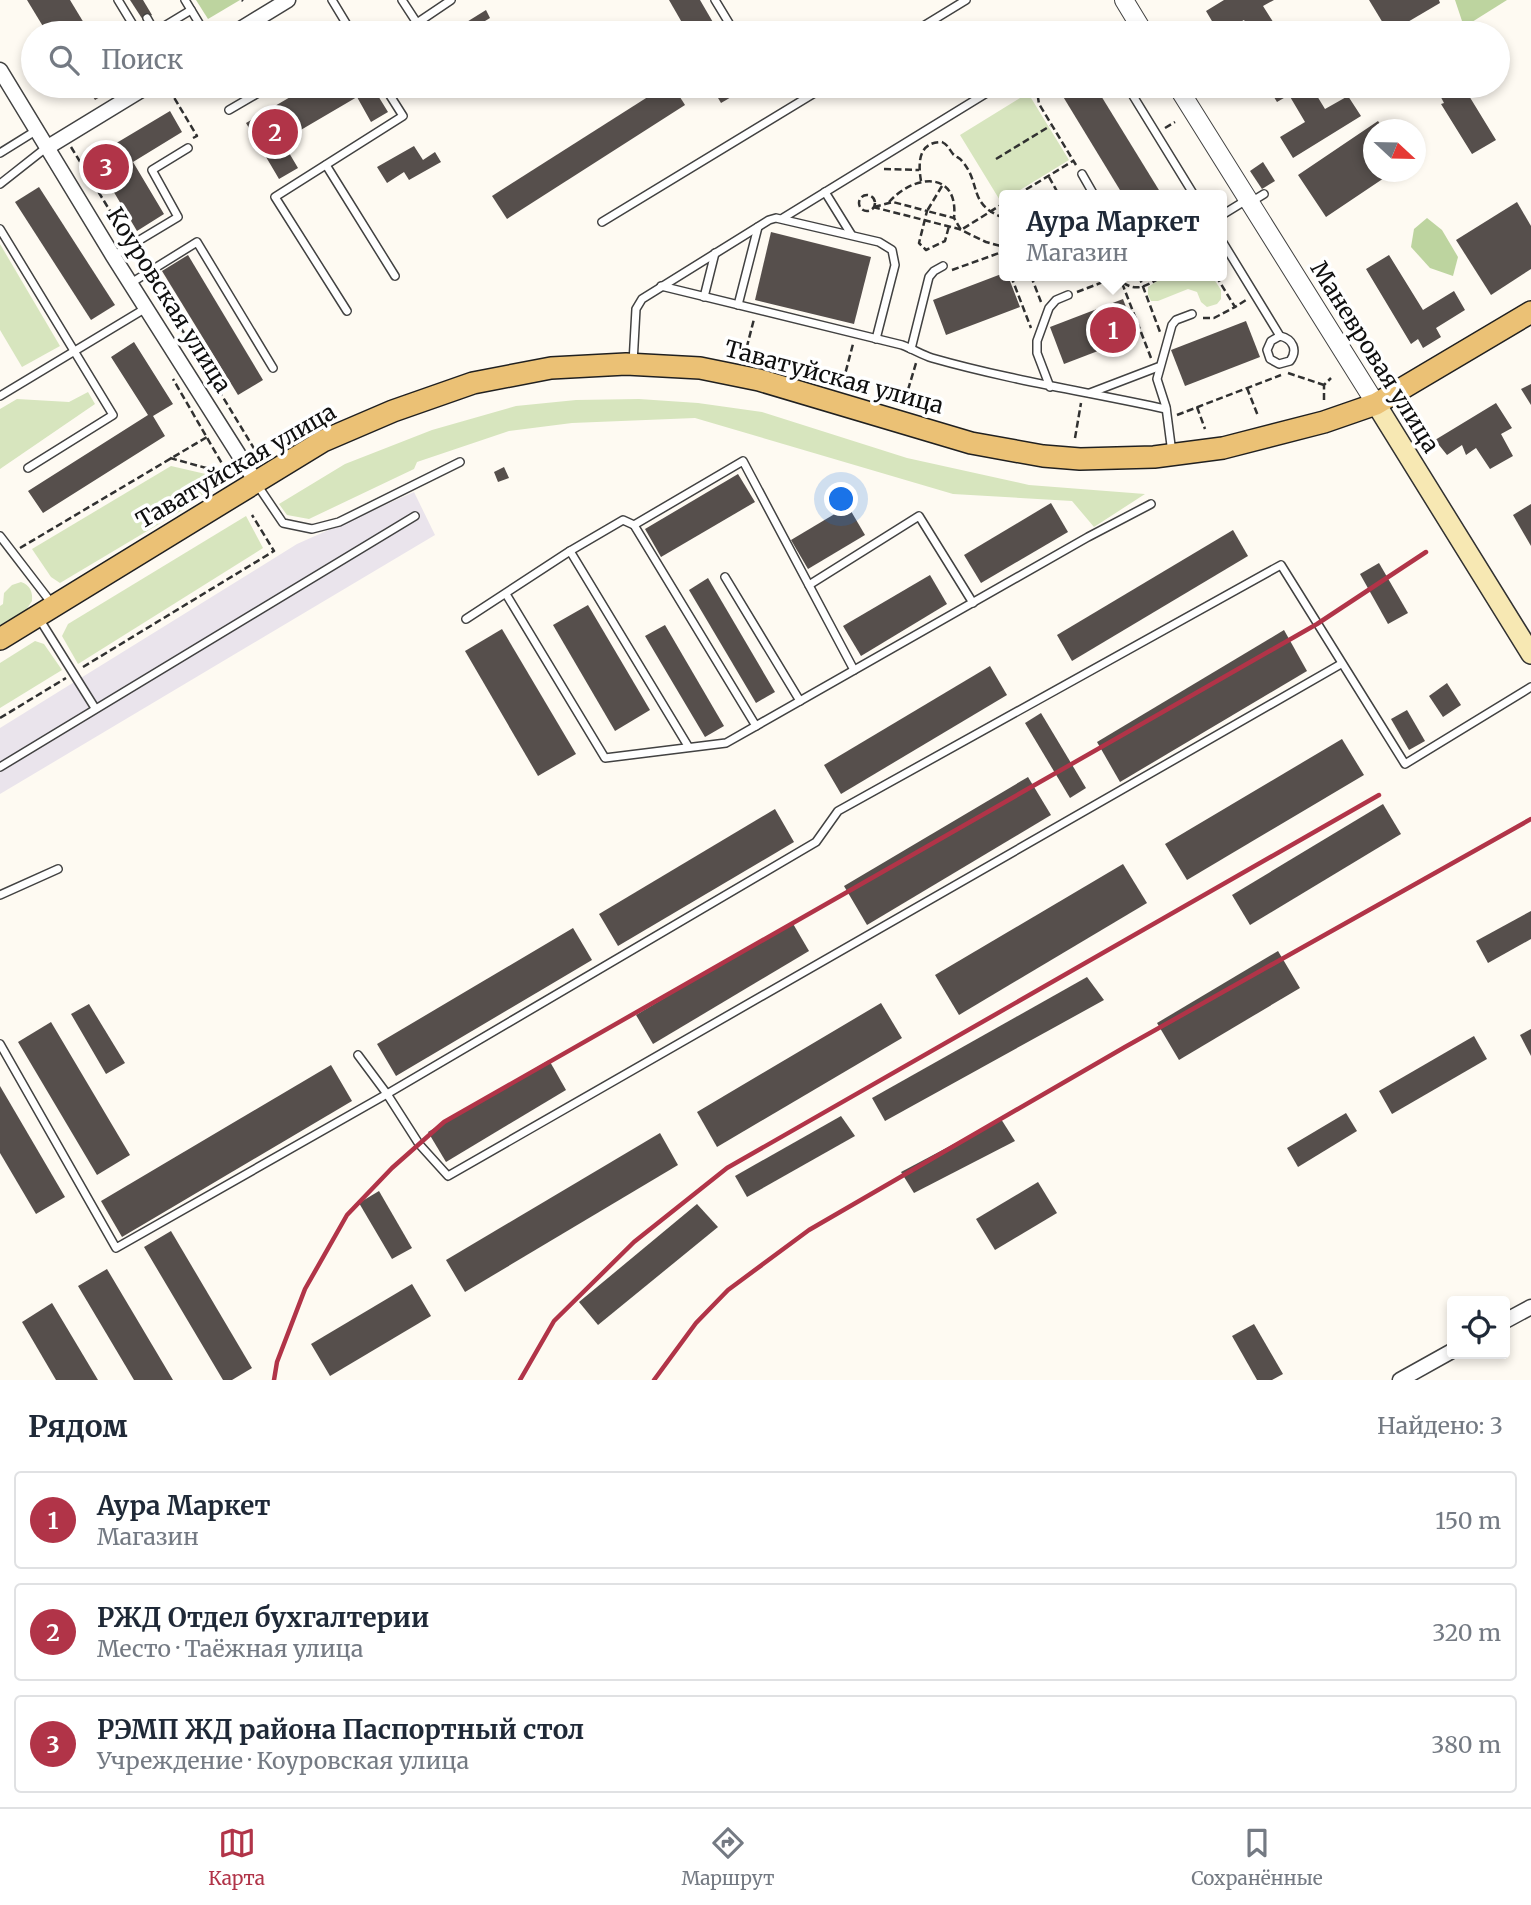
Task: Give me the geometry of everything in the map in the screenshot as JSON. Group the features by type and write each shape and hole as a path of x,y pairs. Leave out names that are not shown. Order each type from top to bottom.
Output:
{"main road":[{"name":"Таватуйская улица","path":"0,639 323,440 393,411 473,383 551,368 633,364 701,368 759,380 971,443 1043,456 1117,459 1223,448 1324,422 1376,404 1531,312"},
{"name":"Маневровая улица","path":"1376,404 1531,654"}],"street":[{"path":"254,21 288,0"},
{"path":"1124,0 1135,21"},
{"name":"Коуровская улица","path":"0,70 113,256 256,482"},
{"path":"48,147 128,98"},
{"name":"Маневровая улица","path":"1185,98 1254,198 1376,404"},
{"path":"1510,1318 1531,1307"},
{"path":"1400,1380 1447,1354"}],"lane":[{"path":"118,0 131,21"},
{"path":"185,0 198,21"},
{"path":"332,0 345,21"},
{"path":"402,0 416,21"},
{"path":"420,21 451,0"},
{"path":"715,0 728,21"},
{"path":"932,21 966,0"},
{"path":"172,21 191,10"},
{"path":"229,110 250,98"},
{"path":"347,311 275,197 403,116 392,98"},
{"path":"602,222 806,98"},
{"path":"783,218 978,98"},
{"path":"1134,98 1191,190"},
{"path":"0,153 37,129"},
{"path":"0,184 48,147"},
{"path":"113,256 178,216 152,170 188,148"},
{"path":"326,165 395,276"},
{"path":"1082,174 1091,190"},
{"path":"825,192 850,234"},
{"path":"1227,212 1254,198"},
{"path":"633,364 637,305 645,296 772,219 783,218 887,245 895,257 895,265 877,339"},
{"path":"738,305 758,227"},
{"path":"0,229 113,415 28,468"},
{"path":"131,283 197,242 273,368"},
{"path":"1227,249 1280,337"},
{"path":"704,297 715,253"},
{"path":"911,349 929,277 943,266"},
{"path":"662,286 877,339 919,353 1050,387 1166,409"},
{"path":"1050,387 1037,353 1037,344 1046,315 1056,300 1068,295"},
{"path":"0,396 146,308"},
{"path":"1172,455 1166,409 1157,383 1157,368 1175,321 1192,314"},
{"path":"1086,393 1157,368"},
{"path":"634,525 743,461 854,670"},
{"path":"256,482 283,523 312,529 339,522 460,462"},
{"path":"506,594 605,758 726,743 1151,504"},
{"path":"0,766 415,516"},
{"path":"809,584 919,516 973,603"},
{"path":"467,618 623,520 634,525 756,726"},
{"path":"0,536 45,611 73,673 95,708"},
{"path":"570,551 688,747"},
{"path":"0,1044 116,1248 387,1094 816,842 838,811 1281,565 1405,764 1531,687"},
{"path":"725,577 800,701"},
{"path":"358,1055 419,1144 448,1176 1341,664"},
{"path":"0,895 58,869"}],"path":[{"path":"1038,98 1039,104 1082,174"},
{"path":"996,159 1052,125"},
{"path":"65,136 131,245"},
{"path":"921,181 920,157 925,147 937,141 946,144 963,162 970,174 976,195 990,212 999,216"},
{"path":"1025,190 1073,161"},
{"path":"863,169 919,170"},
{"path":"1048,176 1056,190"},
{"path":"873,207 874,200 868,196 859,201 864,211 871,210 890,202 921,181 934,182 942,186 952,198 954,218 961,230"},
{"path":"942,186 927,211 919,243 926,250 945,241 949,226"},
{"path":"890,202 954,218"},
{"path":"961,230 999,206"},
{"path":"873,207 949,226 999,246"},
{"path":"943,266 954,270 999,253"},
{"path":"147,272 258,455"},
{"path":"1013,281 1037,344"},
{"path":"1033,281 1046,315"},
{"path":"1068,295 1103,281"},
{"path":"1141,281 1165,345"},
{"path":"1122,283 1143,288 1155,281"},
{"path":"1219,281 1235,307"},
{"path":"1122,283 1157,368"},
{"path":"1192,314 1209,319 1255,295"},
{"path":"744,358 756,309"},
{"path":"843,382 855,334"},
{"path":"905,400 919,353"},
{"path":"1167,418 1288,373 1324,385"},
{"path":"1324,400 1324,385 1331,379"},
{"path":"1247,388 1258,416"},
{"path":"1075,438 1086,393"},
{"path":"1197,407 1205,429"},
{"path":"12,553 170,458 206,437 228,474 170,458"},
{"path":"0,718 274,551 252,515"}],"shaded area":[{"path":"414,492 435,535 0,794 0,728 297,544"}],"green space":[{"path":"196,0 240,0 208,19"},
{"path":"1455,0 1507,0 1474,21 1462,21"},
{"path":"1020,98 1031,98 1069,160 1020,190 999,190 999,199 960,135"},
{"path":"1427,218 1442,230 1458,257 1453,276 1430,268 1411,247 1414,229"},
{"path":"0,244 60,346 22,367 0,330"},
{"path":"1157,281 1215,281 1221,290 1221,299 1217,304 1207,307 1201,302 1197,292 1188,289 1158,301 1151,301 1148,287"},
{"path":"88,392 95,404 0,469 0,409 17,399 69,402"},
{"path":"639,399 698,403 762,412 907,458 1029,485 1145,494 1094,527 1072,501 953,494 695,418 572,423 509,431 417,462 414,469 309,519 287,515 279,504 345,464 432,430 516,406 576,400"},
{"path":"171,466 223,478 226,484 60,583 51,577 32,549"},
{"path":"246,516 263,548 78,664 62,636 68,624"},
{"path":"21,582 30,589 32,601 26,610 0,625 0,606 3,604 4,593 12,585"},
{"path":"35,641 44,644 62,670 0,708 0,663"}],"building":[{"path":"27,0 70,0 83,21 40,21"},
{"path":"130,0 143,0 152,15 143,20"},
{"path":"669,0 700,0 712,21 681,21"},
{"path":"1224,0 1274,0 1263,6 1272,21 1212,21 1206,11"},
{"path":"1369,0 1439,0 1440,3 1409,21 1382,21"},
{"path":"486,10 490,18 485,21 468,21"},
{"path":"289,98 355,98 282,141 298,168 279,179 246,123"},
{"path":"358,98 379,98 388,112 371,122"},
{"path":"646,98 681,98 685,105 507,219 492,196"},
{"path":"1064,98 1102,98 1159,190 1120,190"},
{"path":"1291,98 1318,98 1325,109 1349,98 1361,116 1293,158 1280,137 1305,122"},
{"path":"1441,98 1470,98 1496,140 1472,154 1441,104 1444,103"},
{"path":"170,111 182,132 133,162 164,214 137,231 93,157"},
{"path":"1363,131 1363,182 1378,182 1326,217 1298,175"},
{"path":"414,146 423,160 435,152 441,162 409,180 404,172 387,183 377,167"},
{"path":"1263,162 1275,181 1262,189 1250,171"},
{"path":"39,187 115,305 91,320 15,202"},
{"path":"1517,202 1531,226 1531,269 1491,295 1456,240"},
{"path":"771,232 871,257 854,324 755,300"},
{"path":"188,255 263,380 238,395 162,271"},
{"path":"1389,255 1423,310 1454,291 1465,310 1436,328 1441,337 1423,348 1418,339 1411,344 1366,269"},
{"path":"999,275 999,281 1010,281 1020,307 946,335 933,300"},
{"path":"1123,299 1137,336 1064,364 1050,327"},
{"path":"1246,321 1260,357 1185,386 1171,350"},
{"path":"134,342 173,404 153,416 165,436 43,513 28,491 148,415 111,357"},
{"path":"1531,384 1531,405 1521,389"},
{"path":"1496,403 1512,428 1501,434 1513,456 1490,469 1476,448 1466,455 1462,445 1447,455 1435,440"},
{"path":"504,467 509,478 498,482 494,472"},
{"path":"738,474 755,502 661,557 645,529"},
{"path":"1051,503 1068,532 981,583 964,555"},
{"path":"1531,504 1531,546 1513,515"},
{"path":"848,506 865,535 808,569 791,540"},
{"path":"1233,530 1248,556 1072,661 1057,635"},
{"path":"1379,563 1408,613 1388,624 1360,574"},
{"path":"930,575 947,604 861,656 843,626"},
{"path":"708,578 775,692 756,703 689,590"},
{"path":"588,605 650,710 615,731 553,625"},
{"path":"665,625 724,726 705,737 645,636"},
{"path":"502,629 576,754 538,776 465,651"},
{"path":"1284,630 1307,671 1120,782 1097,742"},
{"path":"990,666 1007,695 841,794 824,765"},
{"path":"1447,683 1461,705 1443,717 1429,696"},
{"path":"1407,710 1425,741 1409,750 1391,719"},
{"path":"1041,713 1086,788 1070,798 1025,723"},
{"path":"1342,739 1364,775 1187,880 1165,844"},
{"path":"1028,777 1051,815 867,925 844,886"},
{"path":"1383,804 1401,834 1250,925 1232,895"},
{"path":"775,809 794,842 618,946 599,914"},
{"path":"1123,864 1147,903 959,1015 935,975"},
{"path":"1531,911 1531,939 1488,963 1476,941"},
{"path":"792,922 809,951 653,1044 636,1015"},
{"path":"573,928 592,960 396,1076 377,1044"},
{"path":"1278,951 1300,988 1179,1060 1157,1023"},
{"path":"1087,977 1104,1000 885,1121 872,1098"},
{"path":"881,1003 902,1038 717,1147 697,1112"},
{"path":"89,1004 125,1063 106,1074 71,1014"},
{"path":"51,1022 130,1155 97,1175 18,1042"},
{"path":"1531,1029 1531,1056 1520,1035"},
{"path":"1474,1036 1487,1059 1392,1114 1379,1091"},
{"path":"549,1060 566,1090 446,1162 428,1132"},
{"path":"331,1065 352,1101 122,1237 101,1201"},
{"path":"0,1086 65,1197 36,1214 0,1153"},
{"path":"1346,1113 1357,1131 1298,1167 1287,1148"},
{"path":"841,1116 855,1136 747,1197 735,1176"},
{"path":"1001,1119 1015,1141 914,1193 901,1172"},
{"path":"660,1133 678,1165 465,1292 446,1260"},
{"path":"1038,1182 1057,1213 995,1250 976,1219"},
{"path":"379,1191 412,1248 392,1259 359,1203"},
{"path":"697,1204 718,1227 598,1325 579,1302"},
{"path":"171,1231 252,1368 232,1380 223,1380 144,1247"},
{"path":"107,1269 173,1380 134,1380 78,1286"},
{"path":"412,1284 431,1316 330,1376 311,1344"},
{"path":"52,1303 98,1380 56,1380 22,1322"},
{"path":"1254,1324 1283,1374 1272,1380 1257,1380 1232,1336"}],"railway":[{"path":"274,1380 277,1362 305,1289 347,1215 392,1168 444,1122 1317,624 1426,552"},
{"path":"520,1380 554,1321 634,1242 727,1168 1379,795"},
{"path":"654,1380 696,1323 728,1290 809,1230 1125,1047 1531,819"}],"place":[{"name":"РЖД Отдел бухгалтерии","path":"275,132"},
{"name":"РЭМП ЖД района Паспортный стол","path":"106,167"},
{"name":"Аура Маркет","path":"1113,330"}]}
